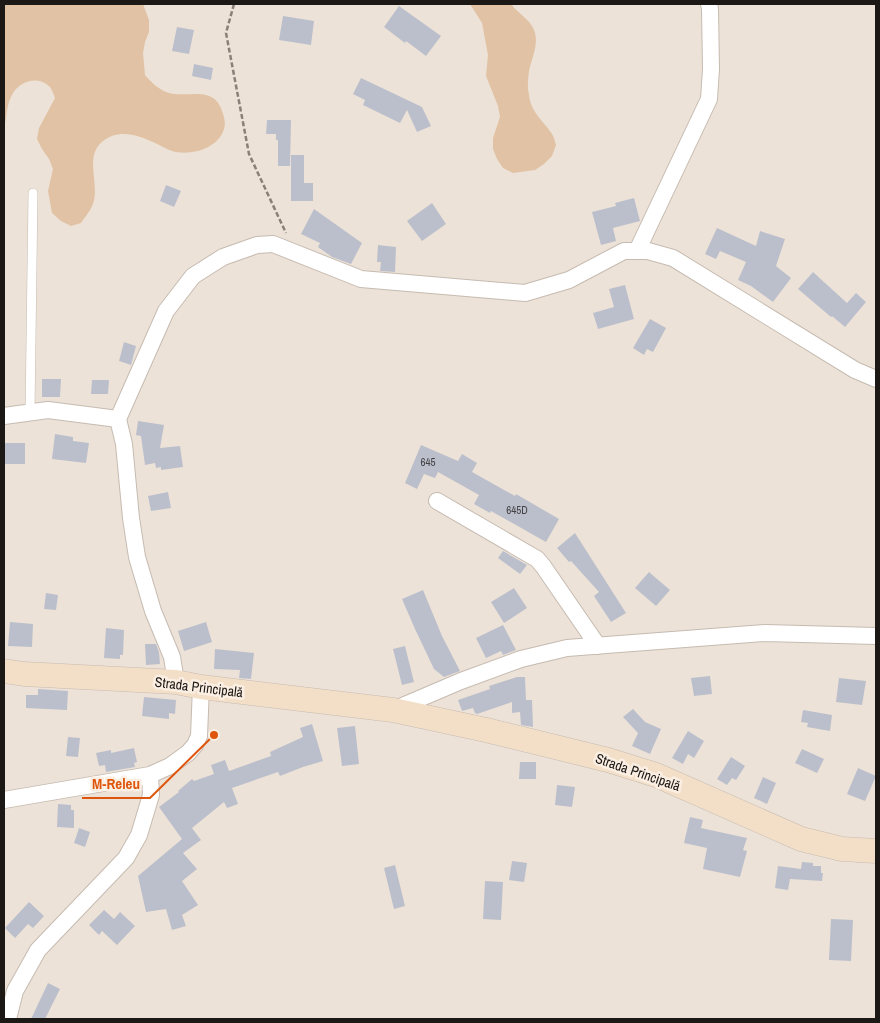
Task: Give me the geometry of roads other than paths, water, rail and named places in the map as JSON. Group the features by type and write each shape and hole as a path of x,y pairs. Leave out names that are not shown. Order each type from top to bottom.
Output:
{"street":[{"path":"637,252 709,99 712,69 709,4"},
{"path":"176,682 172,657 153,611 137,557 131,518 124,444 118,419 166,311 193,276 223,257 257,245 272,244 361,279 525,293 569,280 624,252 648,252 673,258 855,370 876,379"},
{"path":"4,416 48,410 118,419"},
{"path":"436,501 536,559 543,566 598,646"},
{"name":"Strada Principală","path":"393,710 461,681 521,659 567,648 765,633 876,636"},
{"name":"Strada Principală","path":"4,671 24,674 176,682 201,687 393,710 486,730 608,760 656,775 801,839 842,849 876,851"},
{"path":"4,800 150,775 170,766 188,753 199,736 201,687"},
{"path":"8,1019 15,991 38,950 126,858 139,835 151,795 150,775"}],"lane":[{"path":"30,412 33,193"}],"place":[{"name":"M-Releu","path":"214,735"}]}
